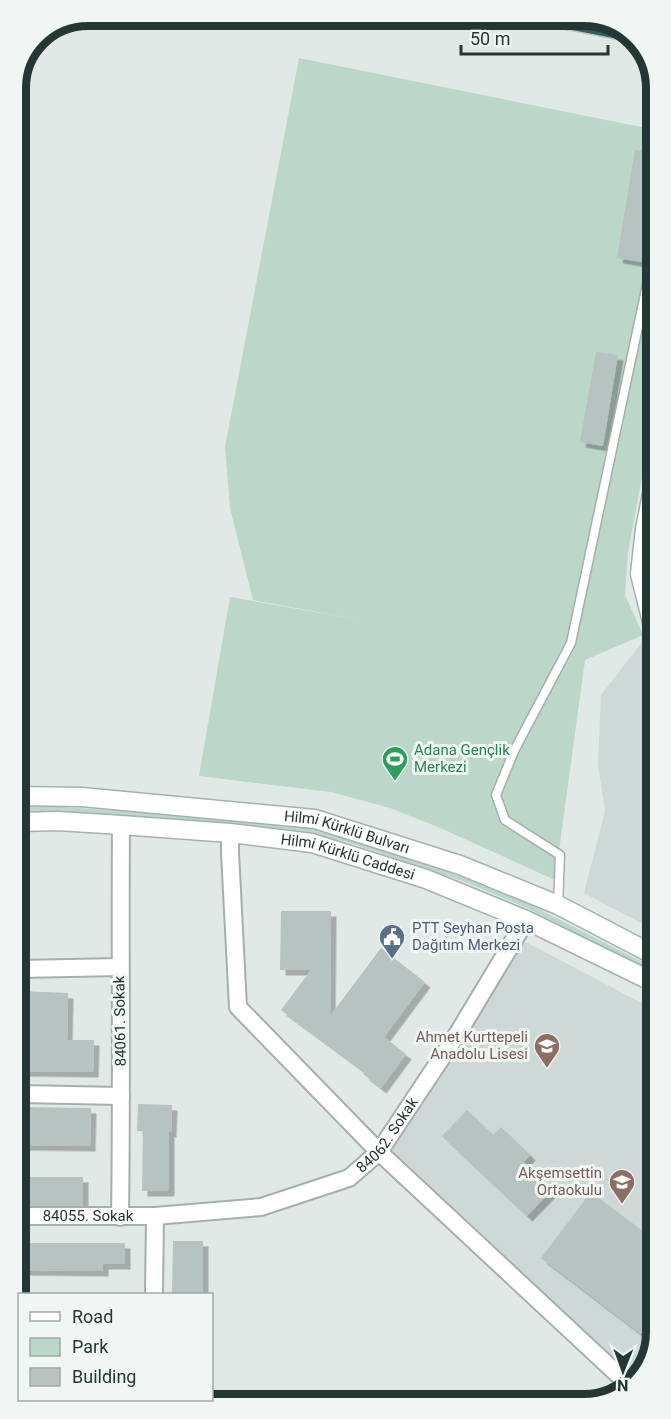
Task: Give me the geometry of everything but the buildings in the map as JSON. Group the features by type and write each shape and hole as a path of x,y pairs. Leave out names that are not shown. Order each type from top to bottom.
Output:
{"main road":[{"path":"646,524 640,574 646,598"},
{"name":"Hilmi Kürklü Bulvarı","path":"26,796 82,797 315,819 460,865 558,905 646,951"},
{"name":"Hilmi Kürklü Caddesi","path":"26,822 58,821 230,833 312,843 426,879 526,920 646,978"}],"street":[{"name":"84061. Sokak","path":"120,1217 121,825"},
{"path":"230,833 238,1007 379,1152 623,1379"},
{"name":"84062. Sokak","path":"155,1216 261,1207 349,1178 379,1152 458,1033 526,920"},
{"path":"26,969 120,967"},
{"path":"26,1094 121,1096"},
{"name":"84055. Sokak","path":"26,1216 155,1216"},
{"path":"154,1293 155,1216"}],"lane":[{"path":"558,905 560,855 505,820 496,795 514,751 571,643 646,289"}],"shaded area":[{"path":"646,637 646,926 584,893 605,811 598,764 601,695"},
{"name":"Ahmet Kurttepeli Anadolu Lisesi","path":"520,939 646,1005 646,1332 639,1359 630,1372 622,1379 390,1151"}],"green space":[{"path":"299,58 646,128 646,456 628,552 625,595 643,635 585,660 555,880 390,808 331,792 199,776 230,597 366,621 253,600 230,508 225,447"},
{"path":"26,805 183,815 305,827 352,839 467,879 529,904 646,964 646,969 527,908 465,882 350,843 303,831 182,819 26,810"}],"place":[{"name":"Adana Gençlik Merkezi","path":"395,782"},
{"name":"PTT Seyhan Posta Dağıtım Merkezi","path":"392,960"},
{"name":"Ahmet Kurttepeli Anadolu Lisesi","path":"547,1069"},
{"name":"Akşemsettin Ortaokulu","path":"622,1205"}]}
